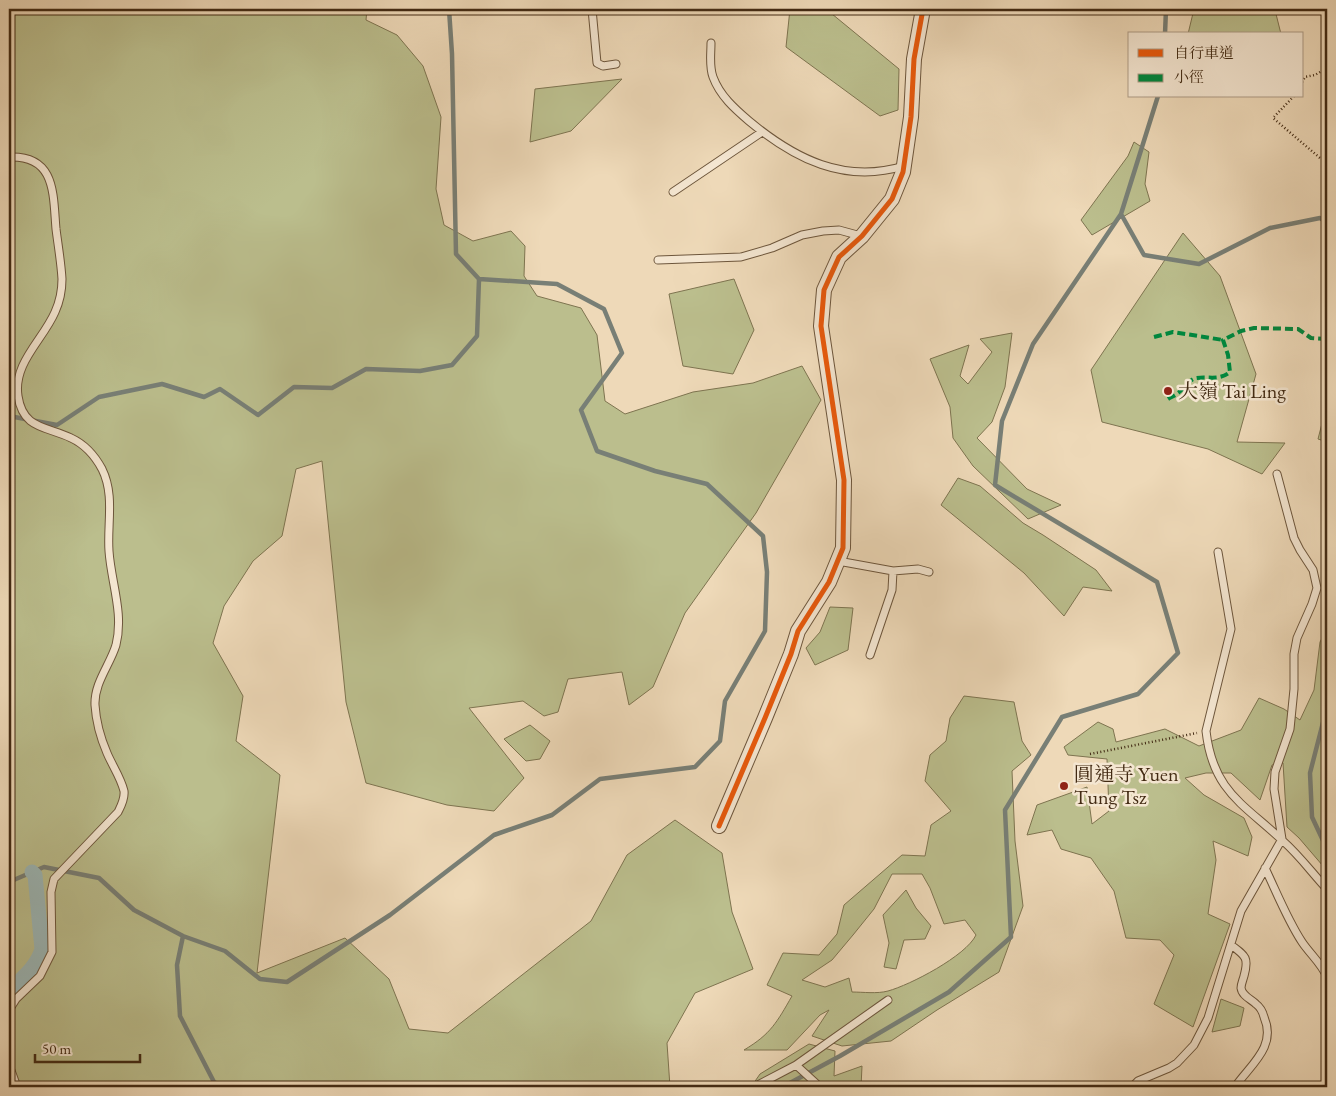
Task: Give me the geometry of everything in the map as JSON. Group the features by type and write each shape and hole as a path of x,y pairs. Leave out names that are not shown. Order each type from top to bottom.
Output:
{"street":[{"path":"719,826 791,654 798,631 830,582 843,548 844,480 821,326 824,290 840,258 862,236 892,199 904,166 911,117 914,59 923,9"}],"lane":[{"path":"592,9 597,63 603,66 616,64"},
{"path":"711,43 710,65 712,76 719,90 731,104 775,141 808,160 845,171 870,173 904,166"},
{"path":"672,192 762,132"},
{"path":"9,157 35,161 48,178 55,200 62,291 56,311 33,346 18,379 19,402 29,419 40,428 68,436 87,449 105,476 110,503 109,553 117,602 118,625 116,645 97,690 96,706 106,751 124,792 124,801 118,812 54,879 51,892 52,952 40,976 16,999 9,1010"},
{"path":"658,260 741,257 772,248 802,235 824,231 839,230 862,236"},
{"path":"1132,1087 1138,1081 1170,1068 1194,1045 1208,1018 1242,911 1282,839 1274,789 1276,772 1291,720 1294,689 1294,654 1297,638 1317,588 1313,570 1294,538 1277,474"},
{"path":"1218,552 1231,629 1206,732 1208,749 1223,785 1236,801 1303,859 1327,889"},
{"path":"838,561 893,571 918,568 929,572"},
{"path":"870,655 892,590 893,571"},
{"path":"1266,868 1286,913 1302,941 1324,970 1327,977"},
{"path":"1231,945 1246,958 1247,965 1241,987 1242,992 1262,1012 1268,1030 1264,1049 1235,1087"},
{"path":"754,1087 796,1065 888,1000"},
{"path":"9,1065 17,1087"},
{"path":"796,1065 820,1087"}],"path":[{"path":"1304,79 1327,68"},
{"path":"1292,98 1273,118 1327,164"},
{"path":"1090,754 1206,732"}],"green space":[{"path":"9,9 367,9 366,20 397,35 423,66 441,117 436,189 444,225 473,241 511,231 525,246 524,276 537,296 581,308 597,335 605,401 625,414 693,392 753,383 802,366 821,400 756,513 685,613 653,687 629,705 622,672 568,679 558,712 544,716 523,701 469,708 524,778 494,811 447,805 366,783 346,702 322,461 296,469 282,536 253,561 224,606 213,643 243,696 236,741 280,775 257,973 345,938 389,979 409,1029 448,1033 591,921 627,855 675,820 722,853 732,912 753,969 695,993 667,1043 670,1087 9,1087"},
{"path":"790,9 826,9 899,69 898,110 880,116 786,47"},
{"path":"1194,9 1301,9 1276,14 1280,32 1188,32"},
{"path":"622,79 571,131 530,142 535,89"},
{"path":"1134,142 1149,152 1145,184 1150,201 1092,235 1081,220 1128,156"},
{"path":"1183,233 1220,276 1256,374 1237,442 1285,443 1262,474 1208,449 1102,422 1091,370"},
{"path":"734,279 754,330 733,374 683,366 669,294"},
{"path":"1012,333 1005,387 992,422 977,438 1027,489 1061,505 1028,519 973,466 953,438 950,407 930,359 969,345 960,376 968,384 992,352 980,339"},
{"path":"1327,404 1327,442 1318,439"},
{"path":"958,478 980,486 1023,523 1096,570 1112,591 1083,587 1064,616 1024,573 941,505"},
{"path":"830,607 853,608 848,650 815,665 806,648 820,632"},
{"path":"1327,629 1327,867 1323,866 1287,827 1283,763 1272,765 1260,800 1231,773 1206,773 1185,778 1204,795 1244,818 1252,837 1248,856 1213,841 1216,860 1208,914 1230,924 1193,1027 1154,1004 1174,955 1160,940 1126,938 1114,891 1091,858 1061,849 1052,830 1027,835 1037,805 1087,787 1092,824 1109,811 1107,759 1068,755 1064,747 1098,722 1113,729 1116,742 1165,729 1199,746 1241,730 1259,698 1284,709 1300,720 1314,690 1320,642"},
{"path":"964,696 1014,702 1022,741 1031,755 1012,771 1015,841 1023,906 999,972 891,1041 842,1046 812,1036 829,1010 820,1015 787,1050 744,1050 767,1033 792,996 767,985 783,953 819,955 837,934 844,905 902,855 925,856 931,825 951,811 925,781 930,755 946,741 950,718","holes":["892,874 922,874 930,888 944,924 965,920 976,935 961,952 936,969 910,983 884,992 852,992 849,978 825,987 802,980 832,960 874,909"]},
{"path":"530,725 550,741 540,759 526,761 504,739"},
{"path":"906,890 916,908 931,926 925,939 904,940 896,969 884,967 889,943 883,915"},
{"path":"1221,999 1244,1008 1240,1026 1212,1032"},
{"path":"809,1044 835,1051 834,1076 862,1066 861,1087 751,1087 760,1074"}],"waterway":[{"path":"9,416 57,425 99,397 162,384 204,397 220,389 258,415 294,387 332,388 366,369 420,371 452,365 477,336 479,279 456,254 452,54 449,9"},
{"path":"1165,32 1166,9"},
{"path":"1157,98 1121,214 1144,255 1199,264 1270,228 1320,218 1327,223"},
{"path":"786,1087 788,1084 949,992 1011,937 1005,810 1062,717 1138,694 1178,653 1157,582 995,485 1002,421 1033,344 1121,214"},
{"path":"9,882 44,867 99,878 134,910 183,936 225,951 260,979 287,982 390,915 494,835 552,815 600,779 695,767 720,741 725,701 765,631 767,572 763,536 707,484 655,471 597,451 581,410 622,353 604,309 557,284 479,279"},
{"path":"1327,707 1310,773 1312,817 1327,849"},
{"path":"9,991 33,967 42,949 35,875 32,872"},
{"path":"183,936 177,965 180,1016 214,1082 223,1087"}],"marked path":[{"path":"1168,399 1177,394 1193,379 1218,377 1230,372 1228,355 1223,340 1241,331 1254,328 1298,329 1311,338 1327,339"},
{"path":"1154,337 1173,332 1223,340"}],"cycle path":[{"path":"719,826 791,654 798,631 829,582 843,548 844,480 821,326 824,290 839,257 862,236 892,199 903,172 911,117 914,59 923,9"}],"place":[{"name":"大嶺 Tai Ling","path":"1168,391"},
{"name":"圓通寺 Yuen Tung Tsz","path":"1064,786"}]}
